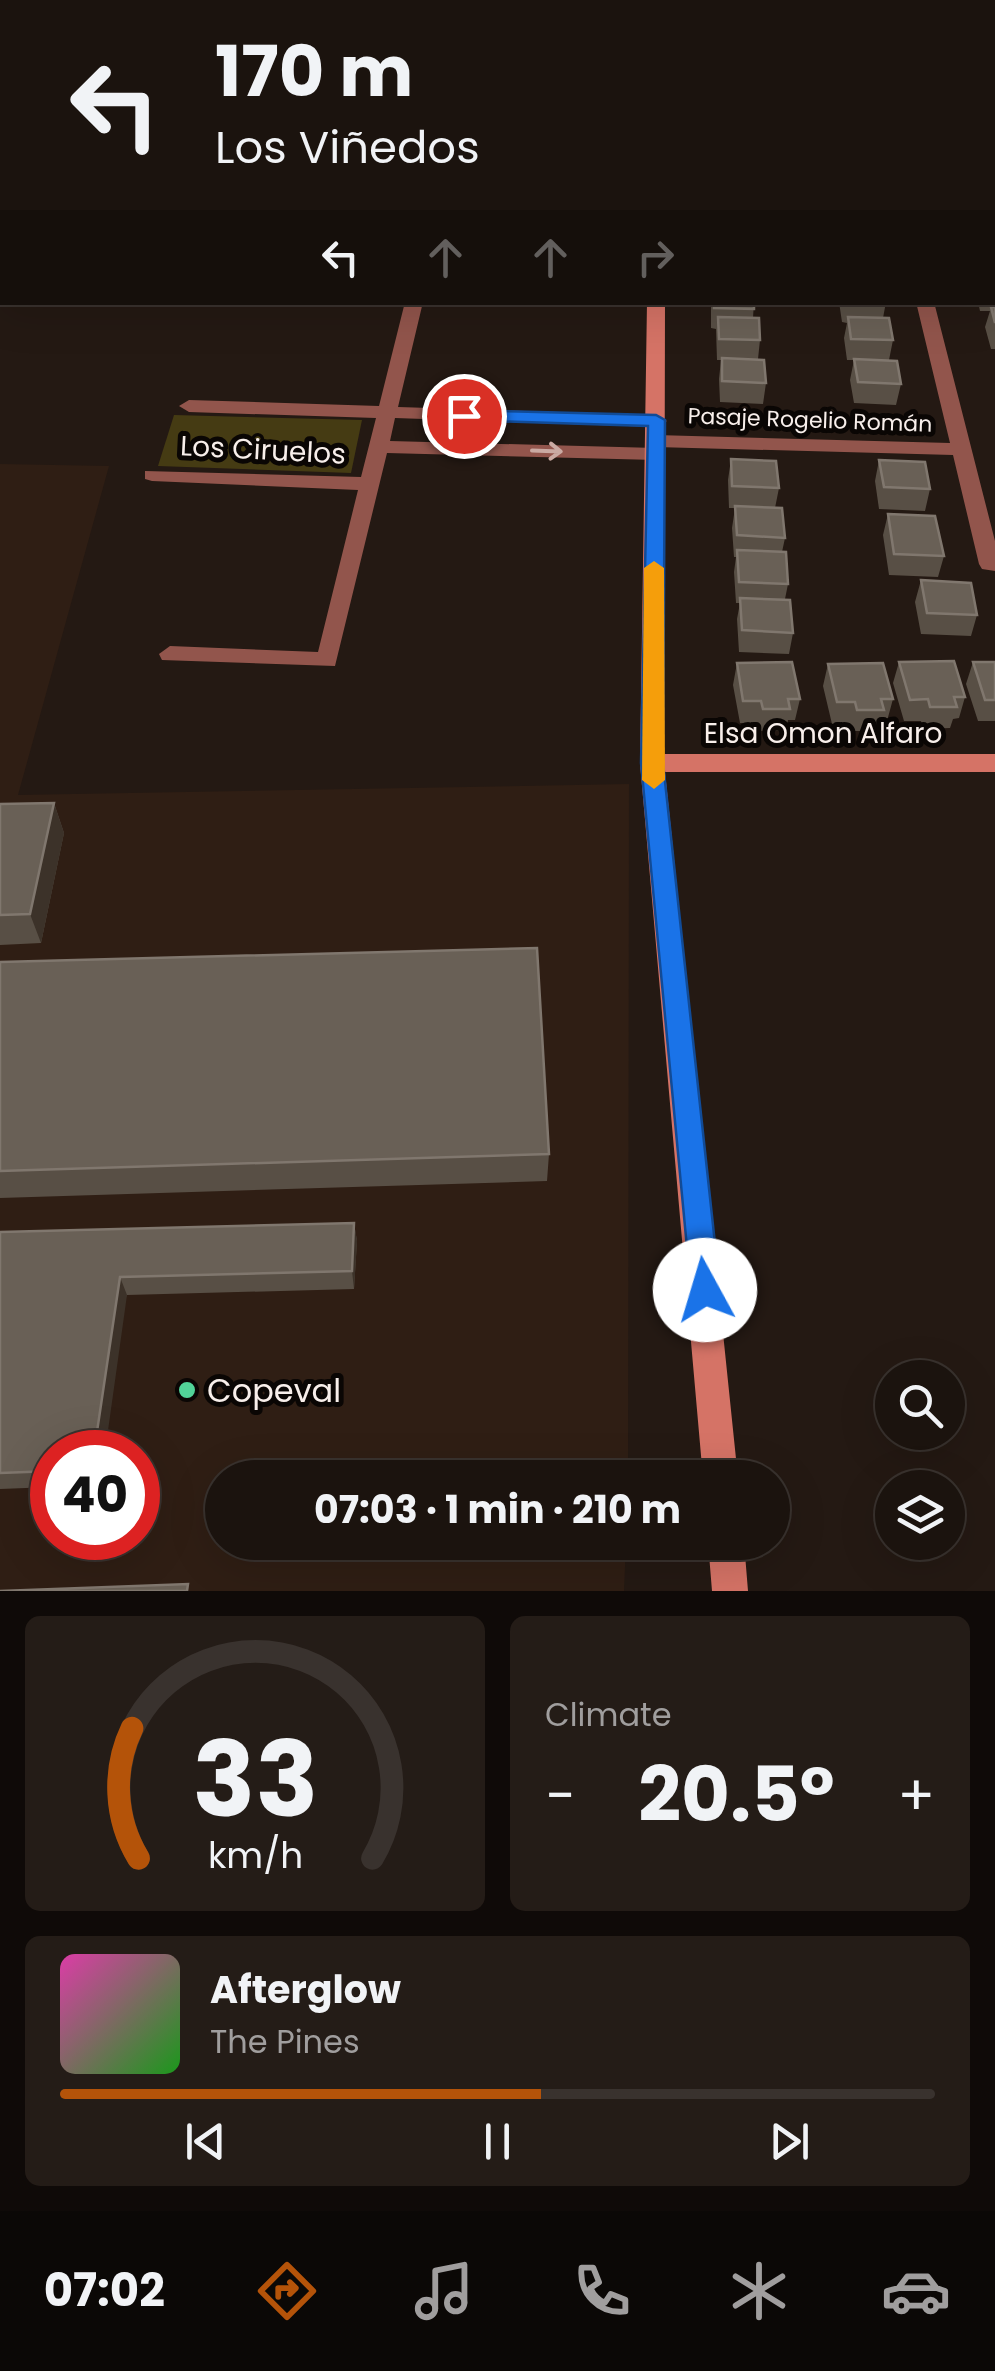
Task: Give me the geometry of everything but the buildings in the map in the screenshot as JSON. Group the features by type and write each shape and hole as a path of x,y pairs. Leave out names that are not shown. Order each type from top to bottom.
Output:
{"street":[{"name":"Los Ciruelos","path":"170,654 327,660 413,305"},
{"path":"656,305 652,763 719,1460"},
{"path":"926,305 990,564 995,564"},
{"name":"Los Ciruelos","path":"188,406 387,414"},
{"path":"387,414 656,438"},
{"path":"380,447 656,438"},
{"name":"Pasaje Rogelio Román","path":"656,438 962,450"},
{"name":"Los Ciruelos","path":"152,475 371,484"},
{"name":"Elsa Omon Alfaro","path":"652,763 995,762"},
{"path":"727,1560 730,1591"}],"shaded area":[{"path":"174,415 362,420 351,473 158,466"},
{"path":"0,464 109,466 18,795 629,784 628,1460 205,1460 205,1560 625,1560 624,1591 0,1591"}],"slow traffic":[{"path":"654,568 654,780"}],"place":[{"name":"Copeval","path":"187,1390"}],"route":[{"path":"464,416 656,420 652,763 705,1290"}]}
